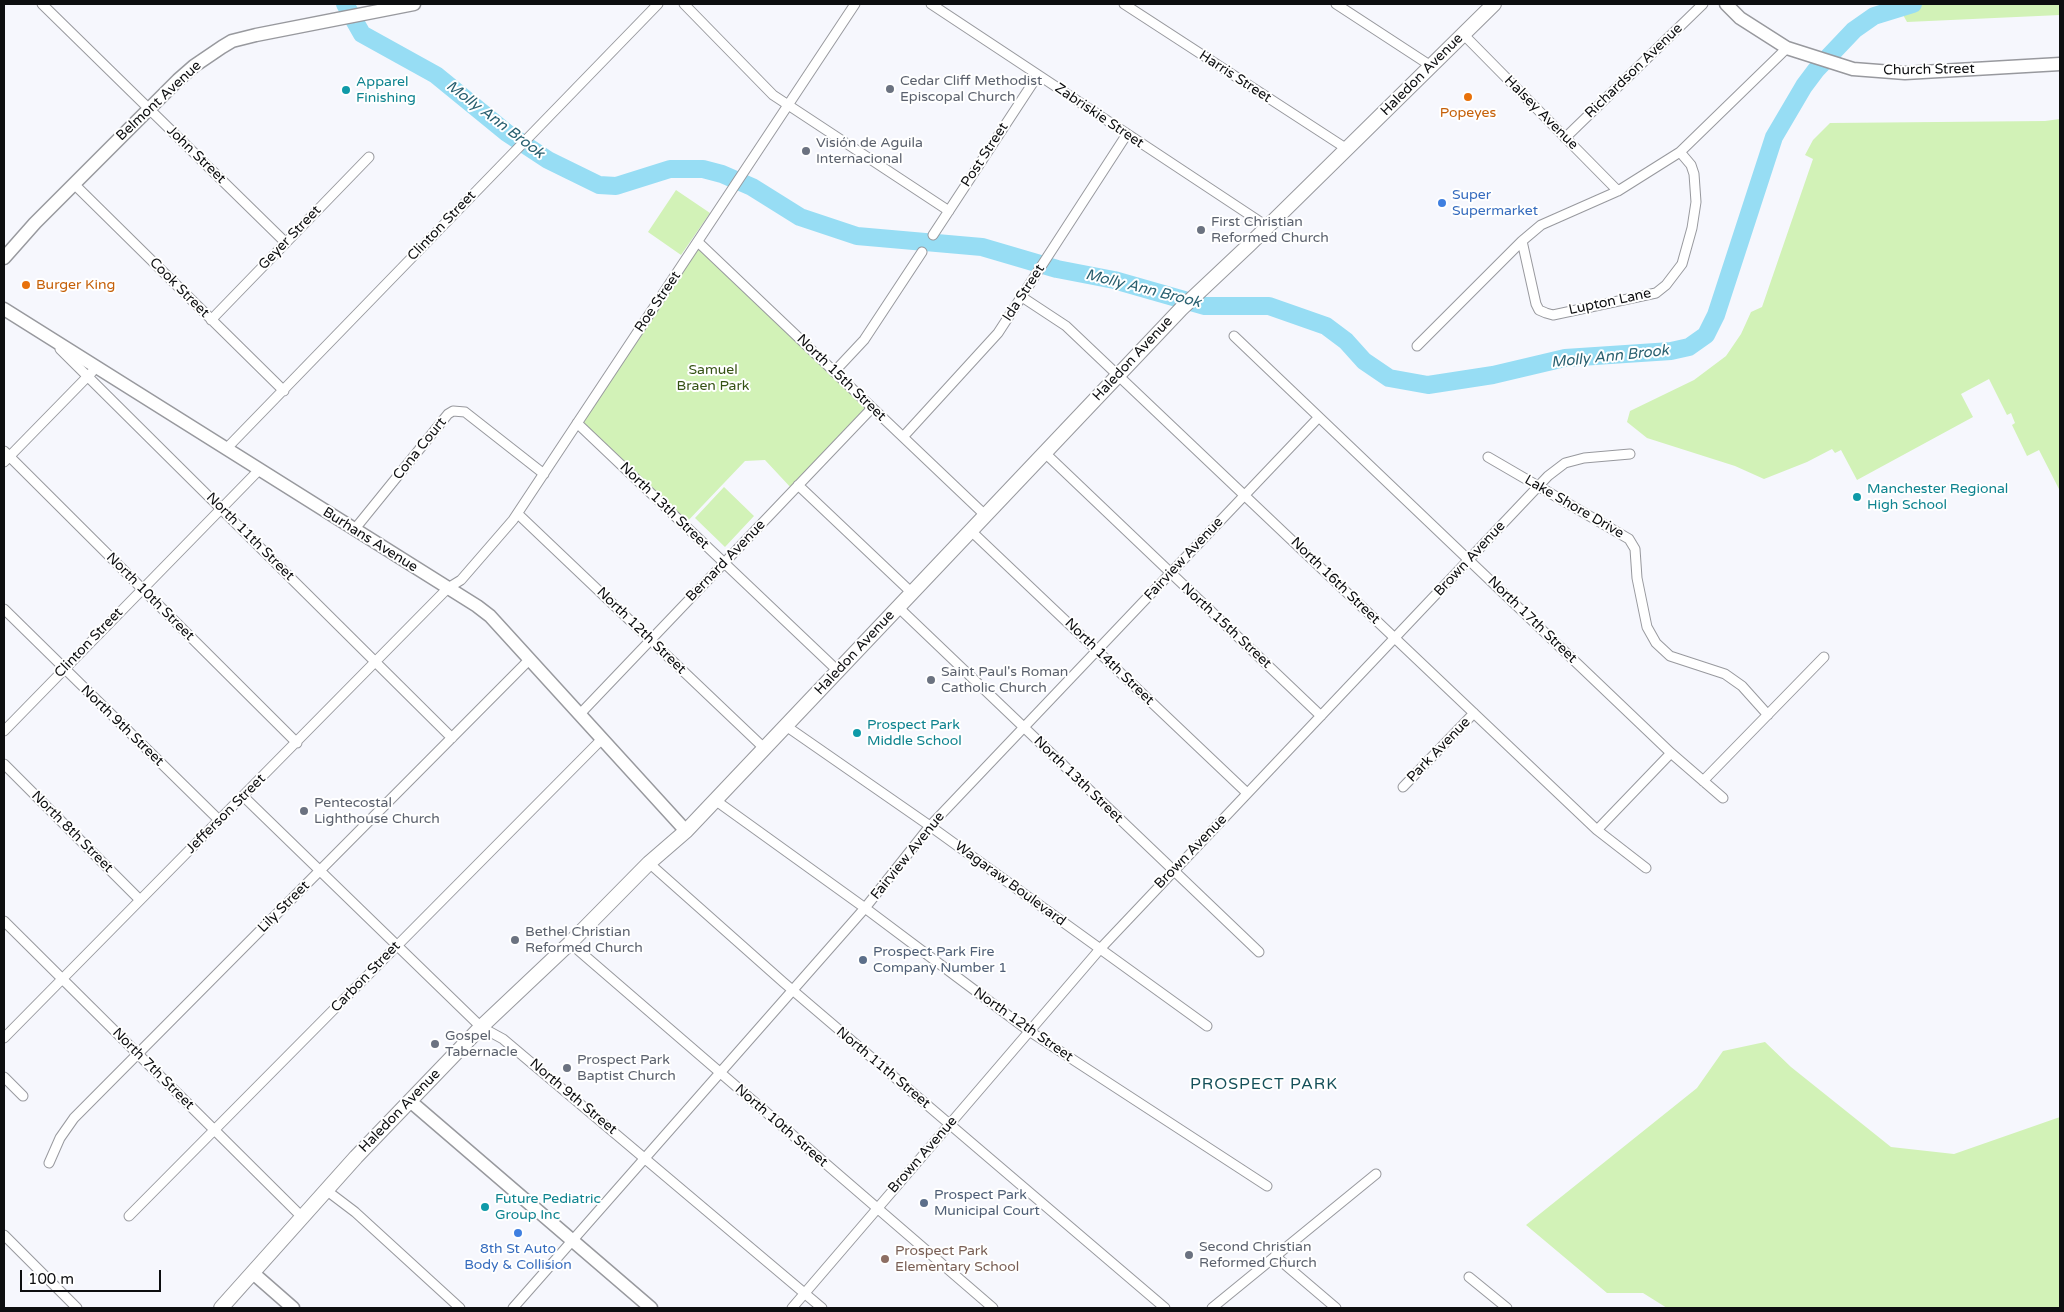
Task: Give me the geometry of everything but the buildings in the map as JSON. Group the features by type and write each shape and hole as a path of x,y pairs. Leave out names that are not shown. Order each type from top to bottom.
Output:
{"main road":[{"name":"Haledon Avenue","path":"221,1308 326,1190 480,1027 570,943 649,863 686,831 1181,308 1268,227 1494,4"}],"street":[{"name":"John Street","path":"42,4 286,243"},
{"name":"Belmont Avenue","path":"4,258 35,223 194,66 232,41 317,22 380,12 414,4"},
{"name":"Clinton Street","path":"226,449 658,4"},
{"path":"684,4 773,95 949,210"},
{"name":"Roe Street","path":"448,588 461,580 518,514 855,4"},
{"name":"Zabriskie Street","path":"930,4 1268,227"},
{"name":"Harris Street","path":"1124,4 1346,149"},
{"path":"1336,4 1431,66"},
{"name":"Richardson Avenue","path":"1565,138 1703,4"},
{"name":"Church Street","path":"1726,4 1740,18 1787,48 1843,66 1905,73 2060,64"},
{"name":"Halsey Avenue","path":"1463,34 1618,191"},
{"path":"1417,346 1522,240 1541,225 1618,191 1680,152 1787,48"},
{"name":"Post Street","path":"933,236 1038,75"},
{"name":"Ida Street","path":"903,436 987,347 1022,297 1127,134"},
{"name":"Lupton Lane","path":"1522,240 1536,304 1539,310 1546,314 1553,315 1656,293 1666,285 1682,264 1692,228 1696,202 1694,174 1691,165 1680,152"},
{"name":"Geyer Street","path":"211,320 369,157"},
{"name":"Cook Street","path":"74,184 284,391"},
{"name":"North 15th Street","path":"698,242 985,515"},
{"path":"834,372 864,340 922,252"},
{"name":"North 16th Street","path":"1022,297 1066,326 1597,830 1646,868"},
{"name":"Burhans Avenue","path":"4,309 490,616 686,831"},
{"name":"North 11th Street","path":"48,336 452,738"},
{"name":"North 17th Street","path":"1234,336 1671,753 1723,798"},
{"path":"6,457 97,367"},
{"name":"Bernard Avenue","path":"580,714 872,408"},
{"name":"Cona Court","path":"354,530 448,414 454,411 465,412 544,474"},
{"name":"Fairview Avenue","path":"513,1308 647,1159 865,908 930,826 1319,417"},
{"name":"North 13th Street","path":"577,423 838,671"},
{"name":"North 15th Street","path":"1045,453 1321,716"},
{"name":"Brown Avenue","path":"792,1308 1100,949 1538,486 1565,463 1584,458 1630,454"},
{"name":"North 10th Street","path":"6,457 297,743"},
{"name":"Lake Shore Drive","path":"1488,457 1629,539 1633,544 1647,628 1663,650 1670,656 1725,674 1742,686 1768,715"},
{"name":"Clinton Street","path":"4,731 260,470"},
{"path":"798,485 912,593"},
{"name":"North 12th Street","path":"518,514 764,748"},
{"name":"North 14th Street","path":"970,530 1247,793"},
{"name":"Jefferson Street","path":"4,1038 448,588"},
{"name":"North 13th Street","path":"898,607 1259,952"},
{"name":"North 9th Street","path":"4,609 64,670 219,820"},
{"path":"1703,781 1824,656"},
{"name":"Lily Street","path":"49,1164 60,1138 74,1118 530,659"},
{"name":"Park Avenue","path":"1403,787 1474,713"},
{"name":"Wagaraw Boulevard","path":"786,726 930,826 1208,1026"},
{"name":"Carbon Street","path":"129,1216 602,739"},
{"path":"1597,830 1671,753"},
{"name":"North 8th Street","path":"4,764 140,900"},
{"name":"North 9th Street","path":"243,796 480,1027 503,1039 822,1308"},
{"name":"North 12th Street","path":"715,800 865,908 1029,1032 1267,1186"},
{"name":"North 11th Street","path":"649,863 792,990 1165,1308"},
{"name":"North 7th Street","path":"4,921 303,1218"},
{"name":"North 10th Street","path":"570,943 994,1308"},
{"path":"4,1077 23,1096"},
{"path":"410,1101 573,1243 651,1308"},
{"path":"1212,1308 1376,1174"},
{"path":"326,1190 355,1212 460,1308"},
{"path":"4,1235 78,1308"},
{"path":"1276,1256 1336,1308"},
{"path":"253,1273 293,1308"},
{"path":"1469,1277 1507,1308"}],"green space":[{"path":"1897,4 2060,4 2060,15 1907,22"},
{"path":"2060,119 2060,491 2039,450 2027,456 2012,425 2015,423 2011,413 2007,415 1989,379 1961,394 1973,417 1857,480 1841,450 1835,453 1832,449 1807,462 1764,479 1735,466 1647,438 1627,422 1630,411 1694,380 1726,356 1741,334 1751,312 1762,307 1813,159 1805,155 1813,140 1830,123 2045,121"},
{"path":"676,190 710,213 681,255 648,232"},
{"name":"Samuel Braen Park","path":"698,242 873,408 793,490 765,460 745,461 683,526 576,425"},
{"path":"724,487 754,516 725,547 695,518"},
{"path":"1765,1042 1791,1067 1891,1147 1954,1154 2060,1117 2060,1308 1667,1308 1643,1293 1607,1293 1526,1225 1697,1088 1723,1051"}],"waterway":[{"name":"Molly Ann Brook","path":"345,4 362,34 436,75 507,133 548,160 599,185 616,186 670,169 703,169 722,174 752,187 800,217 857,236 982,247 1057,269 1114,280 1205,306 1269,306 1326,326 1346,341 1364,361 1389,378 1428,385 1493,375 1565,358 1671,351 1689,347 1706,335 1716,315 1774,137 1804,86 1816,70 1854,30 1874,16 1913,4"}],"place":[{"name":"Cedar Cliff Methodist Episcopal Church","path":"890,89"},
{"name":"Apparel Finishing","path":"346,90"},
{"name":"Popeyes","path":"1468,97"},
{"name":"Visión de Aguila Internacional","path":"806,151"},
{"name":"Super Supermarket","path":"1442,203"},
{"name":"First Christian Reformed Church","path":"1201,230"},
{"name":"Burger King","path":"26,285"},
{"name":"Manchester Regional High School","path":"1857,497"},
{"name":"Saint Paul's Roman Catholic Church","path":"931,680"},
{"name":"Prospect Park Middle School","path":"857,733"},
{"name":"Pentecostal Lighthouse Church","path":"304,811"},
{"name":"Bethel Christian Reformed Church","path":"515,940"},
{"name":"Prospect Park Fire Company Number 1","path":"863,960"},
{"name":"Gospel Tabernacle","path":"435,1044"},
{"name":"Prospect Park Baptist Church","path":"567,1068"},
{"name":"Prospect Park Municipal Court","path":"924,1203"},
{"name":"Future Pediatric Group Inc","path":"485,1207"},
{"name":"8th St Auto Body & Collision","path":"518,1233"},
{"name":"Second Christian Reformed Church","path":"1189,1255"},
{"name":"Prospect Park Elementary School","path":"885,1259"}],"district":[{"name":"PROSPECT PARK","path":"1264,1085"}]}
